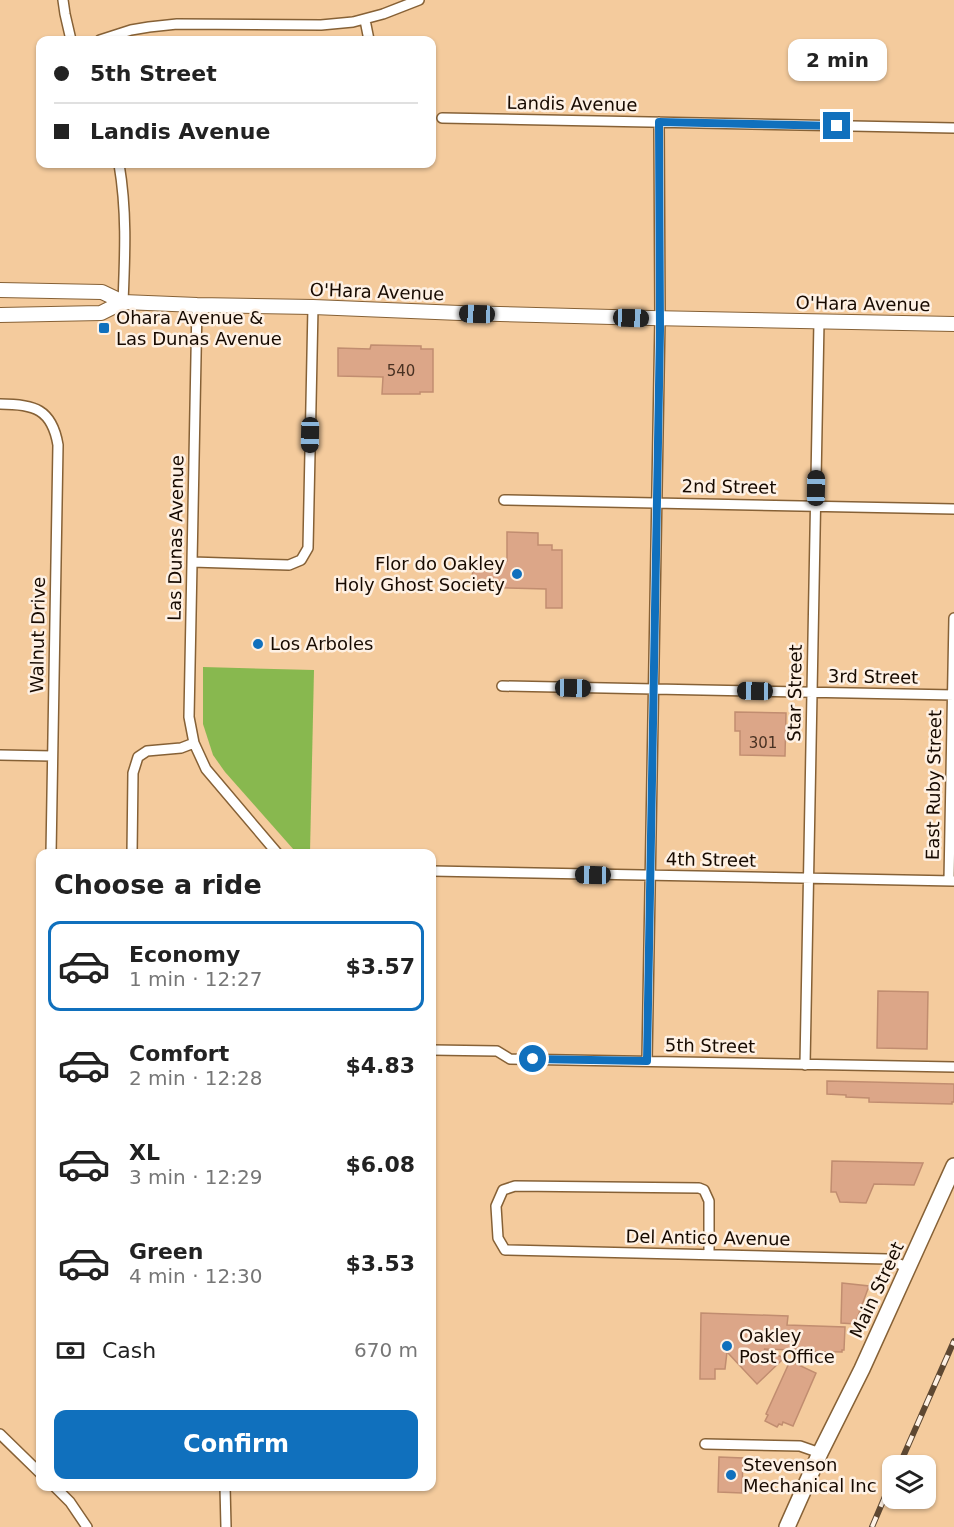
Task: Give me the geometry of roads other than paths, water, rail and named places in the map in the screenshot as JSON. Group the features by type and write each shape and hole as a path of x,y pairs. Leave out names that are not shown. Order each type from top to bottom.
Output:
{"main road":[{"name":"O'Hara Avenue","path":"0,290 102,292 123,302 197,305 954,324"},
{"name":"O'Hara Avenue","path":"0,315 101,313 123,302"},
{"name":"Main Street","path":"787,1527 954,1167"}],"street":[{"path":"63,0 70,36"},
{"path":"112,36 131,30 162,25 215,23 321,25 365,20 419,0"},
{"path":"365,20 368,36"},
{"name":"Landis Avenue","path":"442,118 954,128"},
{"path":"647,1061 660,318 659,122"},
{"path":"120,168 126,222 123,302"},
{"name":"Las Dunas Avenue","path":"197,305 189,717 194,743 206,769 274,849"},
{"path":"192,562 289,565 301,560 308,548 313,307"},
{"name":"Star Street","path":"805,1065 819,321"},
{"name":"Walnut Drive","path":"0,404 19,404 36,409 48,418 56,432 58,445 51,849"},
{"name":"2nd Street","path":"504,500 954,508"},
{"name":"East Ruby Street","path":"951,880 954,618"},
{"name":"3rd Street","path":"502,687 953,694"},
{"path":"132,849 133,773 138,756 147,752 181,748 194,743"},
{"path":"0,755 52,756"},
{"name":"4th Street","path":"436,871 951,880"},
{"name":"5th Street","path":"436,1050 497,1051 510,1059 954,1067"},
{"name":"Del Antico Avenue","path":"709,1254 709,1201 704,1190 699,1188 515,1186 502,1190 496,1206 498,1238 505,1250 887,1259 909,1268"},
{"path":"0,1434 36,1469"},
{"path":"705,1444 800,1446 820,1453"},
{"path":"59,1491 70,1502 87,1527"},
{"path":"225,1491 226,1527"}],"railway":[{"path":"904,1455 954,1341"},
{"path":"872,1527 882,1504"}],"place":[{"name":"Ohara Avenue & Las Dunas Avenue","path":"104,328"},
{"name":"Flor do Oakley Holy Ghost Society","path":"517,574"},
{"name":"Los Arboles","path":"258,644"},
{"name":"Oakley Post Office","path":"727,1346"},
{"name":"Stevenson Mechanical Inc","path":"731,1475"}]}
